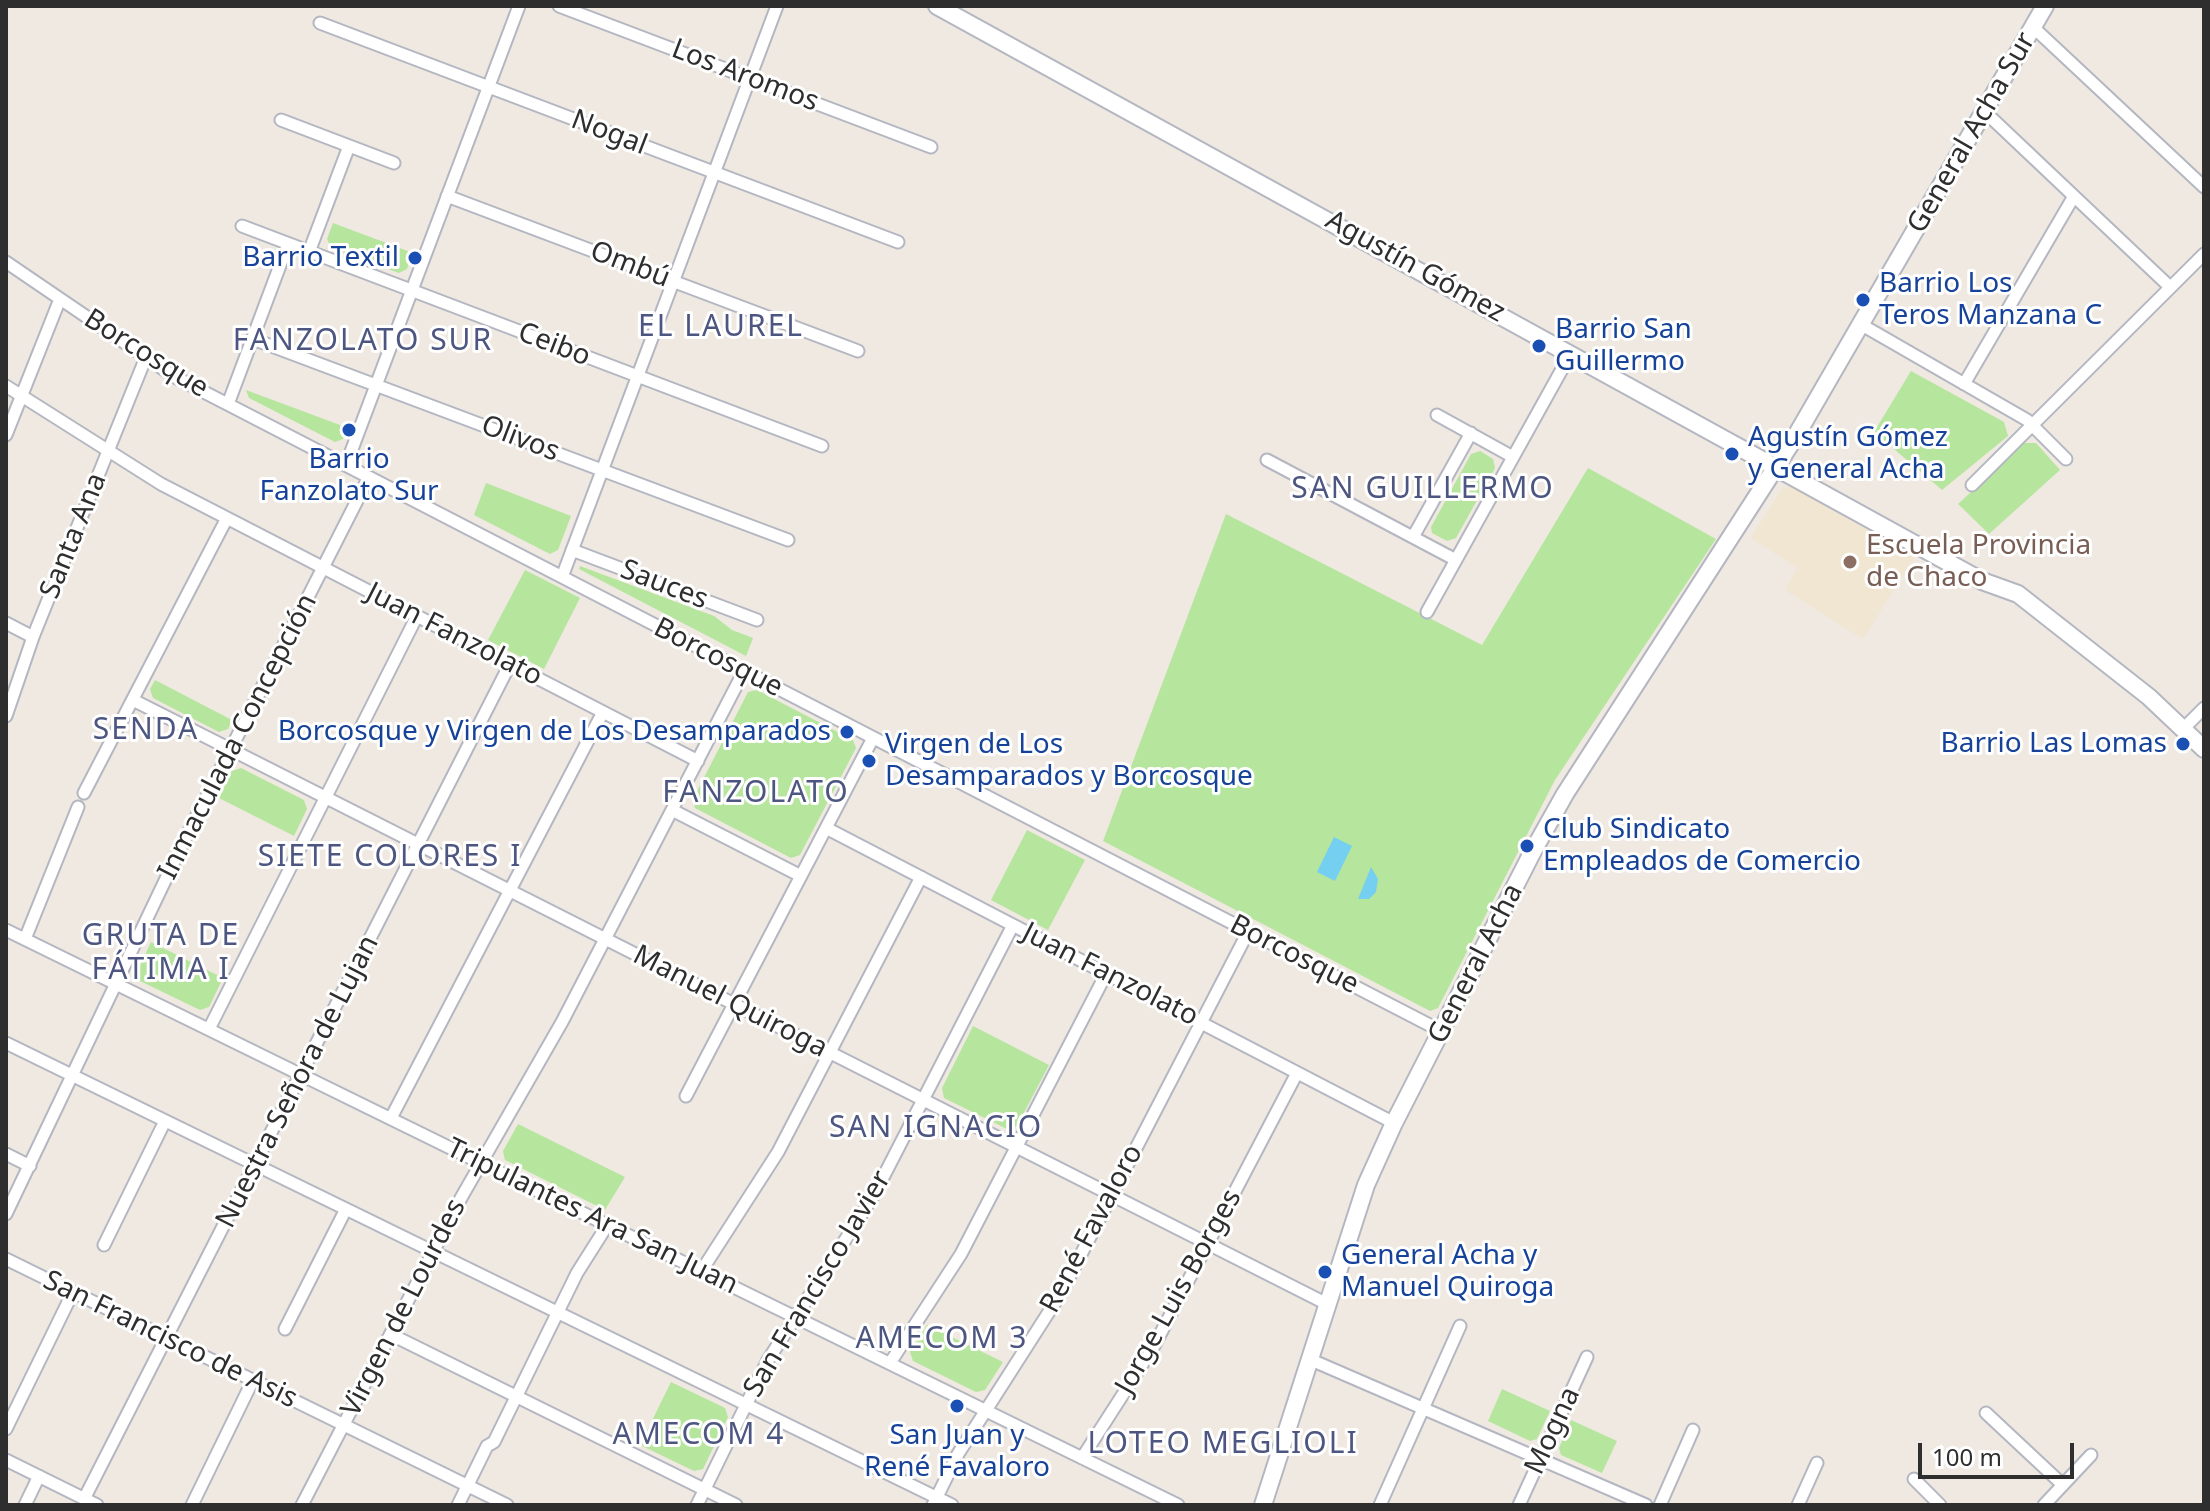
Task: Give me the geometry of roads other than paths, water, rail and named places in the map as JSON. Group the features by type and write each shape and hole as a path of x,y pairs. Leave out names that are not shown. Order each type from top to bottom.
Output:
{"main road":[{"name":"Agustín Gómez","path":"937,6 1982,581 2018,594 2053,619 2204,749"},
{"name":"General Acha Sur","path":"1777,466 1862,325 2045,6"},
{"name":"General Acha","path":"1263,1505 1366,1185 1394,1123 1565,794 1777,466"}],"street":[{"path":"346,465 519,6"},
{"name":"Los Aromos","path":"559,6 931,147"},
{"path":"562,577 777,6"},
{"name":"Nogal","path":"320,23 898,242"},
{"path":"2033,27 2204,187"},
{"path":"1984,111 2170,287"},
{"path":"281,120 394,163"},
{"path":"309,252 349,146"},
{"name":"Ombú","path":"447,196 858,351"},
{"path":"1964,384 2074,196"},
{"name":"Ceibo","path":"242,226 822,446"},
{"path":"228,404 288,244"},
{"path":"1972,485 2204,254"},
{"name":"Borcosque","path":"6,262 146,357 228,404 1443,1032"},
{"path":"6,435 60,299"},
{"path":"1862,325 2033,426 2066,459"},
{"name":"Olivos","path":"253,339 788,540"},
{"path":"1427,612 1571,353"},
{"name":"Santa Ana","path":"6,716 33,637 146,357"},
{"name":"Juan Fanzolato","path":"6,386 161,484 698,761"},
{"path":"1437,415 1513,457"},
{"path":"1413,537 1471,433"},
{"path":"1267,460 1456,560"},
{"name":"Inmaculada Concepción","path":"6,1214 230,750 369,477"},
{"path":"84,793 227,518"},
{"name":"Sauces","path":"572,550 757,620"},
{"path":"209,1029 417,616"},
{"path":"6,623 33,637"},
{"name":"Nuestra Señora de Lujan","path":"84,1499 510,664"},
{"name":"Virgen de Lourdes","path":"302,1505 482,1162 605,939 744,671"},
{"name":"Manuel Quiroga","path":"133,700 1327,1304"},
{"path":"2183,729 2204,708"},
{"path":"391,1118 603,712"},
{"path":"686,1096 873,738"},
{"path":"25,939 78,807"},
{"path":"672,810 801,876"},
{"name":"Juan Fanzolato","path":"826,828 1394,1123"},
{"path":"702,1270 778,1152 921,877"},
{"name":"San Francisco Javier","path":"697,1505 768,1360 874,1195 1013,925"},
{"name":"Tripulantes Ara San Juan","path":"6,930 1178,1505"},
{"name":"René Favaloro","path":"935,1501 958,1454 1061,1293 1248,932"},
{"path":"890,1363 961,1254 1106,974"},
{"path":"6,1043 746,1405 935,1501 952,1505"},
{"name":"Jorge Luis Borges","path":"1082,1458 1154,1346 1297,1073"},
{"path":"104,1245 165,1121"},
{"path":"6,1154 30,1166"},
{"path":"285,1329 346,1209"},
{"path":"458,1505 608,1224"},
{"name":"San Francisco de Asis","path":"6,1259 507,1505"},
{"path":"6,1429 73,1292"},
{"path":"1380,1505 1460,1326"},
{"path":"392,1335 736,1505"},
{"name":"Mogna","path":"1519,1505 1587,1357"},
{"path":"1309,1359 1646,1505"},
{"path":"192,1505 253,1380"},
{"path":"1986,1413 2063,1485"},
{"path":"1660,1505 1693,1430"},
{"path":"2044,1505 2091,1455"},
{"path":"6,1460 97,1505"},
{"path":"1798,1505 1817,1463"},
{"path":"25,1505 39,1476"},
{"path":"1914,1479 1940,1505"}],"water":[{"path":"1334,837 1352,846 1335,881 1317,872"},
{"path":"1371,867 1378,879 1376,892 1369,899 1358,899"}],"place":[{"name":"Barrio Textil","path":"415,258"},
{"name":"Barrio Los Teros Manzana C","path":"1863,300"},
{"name":"Barrio San Guillermo","path":"1539,346"},
{"name":"Barrio Fanzolato Sur","path":"349,430"},
{"name":"Agustín Gómez y General Acha","path":"1732,454"},
{"name":"Escuela Provincia de Chaco","path":"1850,562"},
{"name":"Borcosque y Virgen de Los Desamparados","path":"847,732"},
{"name":"Barrio Las Lomas","path":"2183,744"},
{"name":"Virgen de Los Desamparados y Borcosque","path":"869,761"},
{"name":"Club Sindicato Empleados de Comercio","path":"1527,846"},
{"name":"General Acha y Manuel Quiroga","path":"1325,1272"},
{"name":"San Juan y René Favaloro","path":"957,1406"}],"district":[{"name":"EL LAUREL","path":"721,327"},
{"name":"FANZOLATO SUR","path":"363,341"},
{"name":"SAN GUILLERMO","path":"1423,489"},
{"name":"SENDA","path":"146,730"},
{"name":"FANZOLATO","path":"756,793"},
{"name":"SIETE COLORES I","path":"390,857"},
{"name":"GRUTA DE FÁTIMA I","path":"161,953"},
{"name":"SAN IGNACIO","path":"936,1128"},
{"name":"AMECOM 3","path":"942,1339"},
{"name":"AMECOM 4","path":"699,1435"},
{"name":"LOTEO MEGLIOLI","path":"1223,1444"}]}
